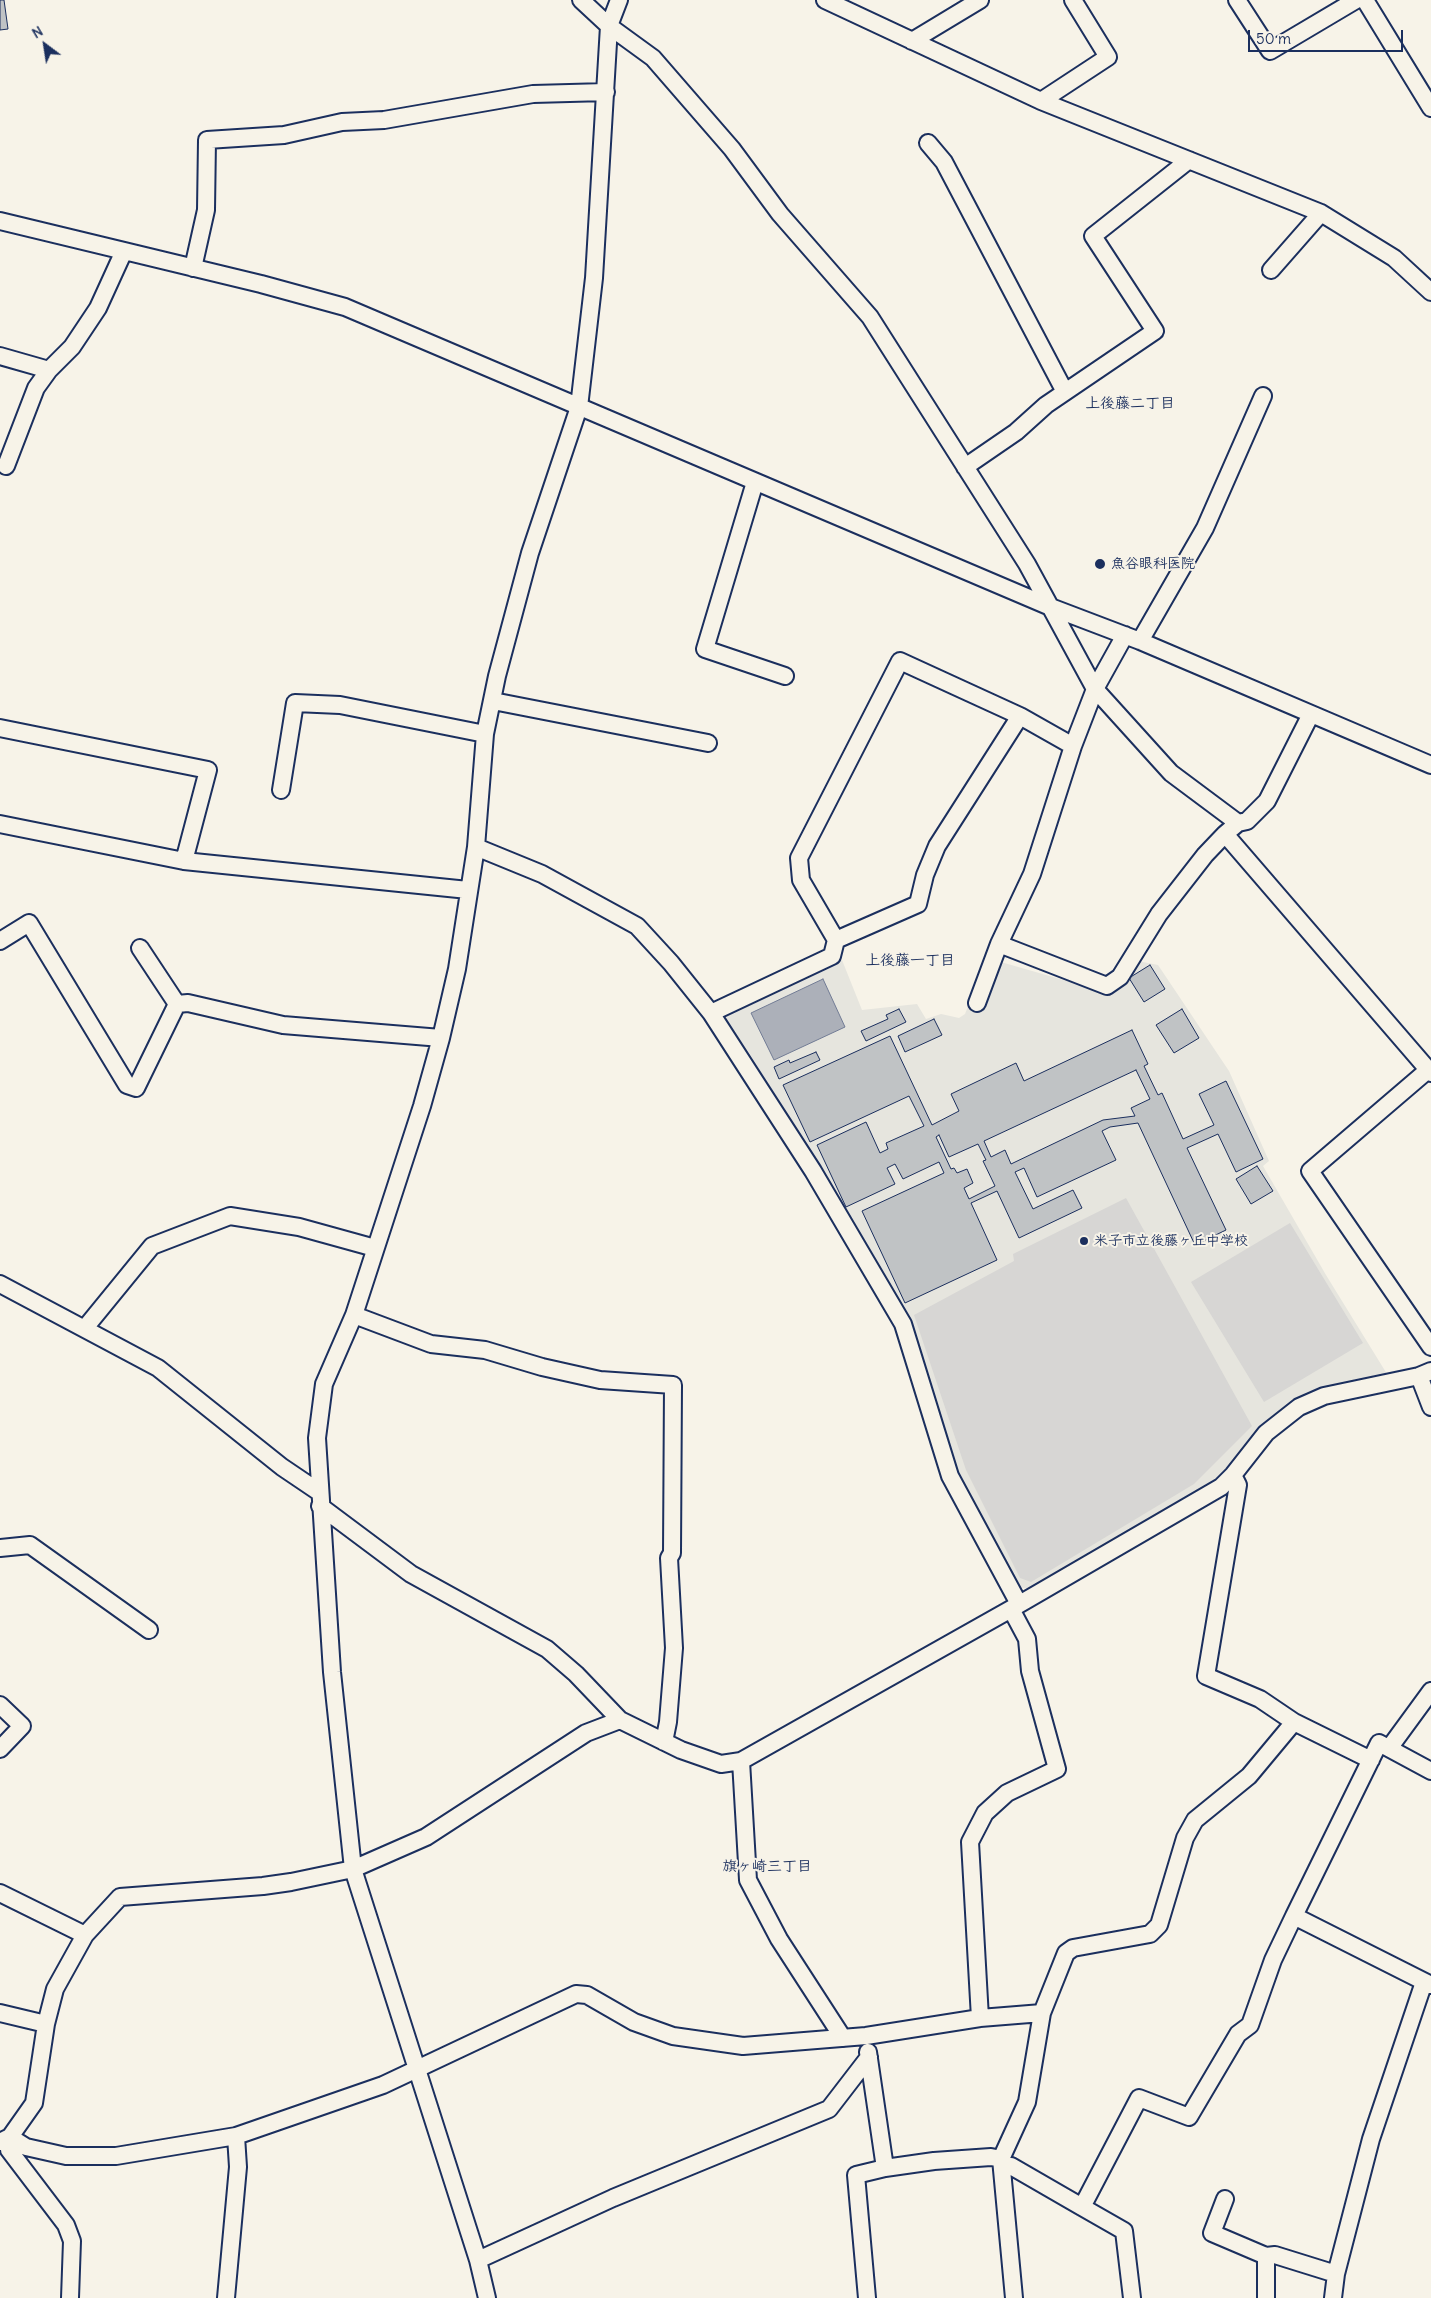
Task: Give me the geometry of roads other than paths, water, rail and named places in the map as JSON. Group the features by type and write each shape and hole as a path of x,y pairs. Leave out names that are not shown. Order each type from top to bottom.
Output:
{"street":[{"path":"581,0 609,26 653,58 732,149 780,214 870,317 1027,564 1094,689 1171,773 1231,828 1430,1072 1310,1171 1431,1347"},
{"path":"487,2298 478,2260 353,1869 332,1672 317,1438 324,1384 354,1315 422,1106 441,1038 457,969 476,848 486,734 493,701 530,553 579,407 594,278 609,26 619,0"},
{"path":"826,0 1041,101 1321,213 1394,258 1430,289"},
{"path":"912,41 980,0"},
{"path":"1041,101 1108,57 1073,0"},
{"path":"1237,0 1270,51 1356,0"},
{"path":"1365,0 1431,108"},
{"path":"193,268 206,210 207,140 284,135 342,122 384,120 533,94 606,92"},
{"path":"928,143 944,162 1065,392"},
{"path":"965,467 1016,432 1065,392 1155,331 1093,236 1189,160"},
{"path":"1272,270 1321,213"},
{"path":"0,221 345,307 1048,606 1133,638 1431,765"},
{"path":"6,466 36,388 72,346 98,308 124,251"},
{"path":"0,356 50,370"},
{"path":"977,1003 999,944 1032,874 1073,746 1094,689 1133,638 1205,528 1263,396"},
{"path":"755,482 705,649 785,676"},
{"path":"711,1013 832,956 836,940 801,880 799,858 900,661 1020,716 1073,746"},
{"path":"493,701 708,743"},
{"path":"281,790 295,703 340,705 486,734"},
{"path":"999,944 1107,986 1120,977 1159,914 1205,855 1231,828 1247,821 1267,801 1311,714"},
{"path":"836,940 918,904 925,875 937,846 1020,716"},
{"path":"0,728 208,770 184,861"},
{"path":"0,824 184,861 468,890"},
{"path":"476,848 542,874 637,926 671,963 711,1013 814,1171 903,1324 950,1476 1015,1606 1028,1639 1030,1671 1057,1769 1007,1793 985,1813 970,1842 980,2018"},
{"path":"0,941 29,923 127,1085 136,1088 177,1004"},
{"path":"140,948 177,1004"},
{"path":"177,1004 188,1003 283,1025 441,1038"},
{"path":"85,1328 152,1246 230,1216 299,1227 375,1248"},
{"path":"0,1284 28,1301 85,1328 158,1368 282,1467 410,1574 547,1650 576,1674 620,1720 681,1750 721,1764 741,1761 1221,1487 1233,1475 1266,1433 1299,1407 1324,1396 1425,1374 1431,1406"},
{"path":"354,1315 431,1344 485,1350 542,1367 600,1380 674,1385 672,1553 669,1558 674,1648 668,1722 664,1742"},
{"path":"1233,1475 1238,1485 1206,1676 1260,1699 1294,1722 1371,1760"},
{"path":"0,1548 30,1545 149,1630"},
{"path":"1390,1747 1431,1691"},
{"path":"0,1705 22,1726 0,1749"},
{"path":"5,2140 34,2102 46,2024 56,1988 84,1935 120,1897 262,1886 353,1869 426,1837 586,1733 620,1720"},
{"path":"1014,2298 1002,2163 1027,2102 1042,2013 1066,1953 1073,1948 1150,1934 1160,1925 1185,1838 1195,1820 1249,1776 1294,1722"},
{"path":"1082,2207 1139,2098 1189,2117 1238,2034 1250,2025 1273,1960 1379,1743 1390,1747 1431,1770"},
{"path":"741,1761 748,1880 779,1939 843,2038"},
{"path":"0,1893 84,1935"},
{"path":"1294,1916 1427,1984 1371,2139 1336,2274 1333,2298"},
{"path":"5,2140 66,2156 116,2156 236,2136 383,2085 418,2070 497,2029 576,1994 587,1995 634,2022 673,2036 742,2046 866,2036 980,2018 1042,2013"},
{"path":"0,2013 46,2024"},
{"path":"866,2036 884,2168"},
{"path":"478,2260 613,2198 829,2109 869,2058"},
{"path":"226,2298 238,2167 236,2136"},
{"path":"5,2140 9,2150 66,2225 72,2242 70,2298"},
{"path":"867,2298 856,2175 884,2168 934,2161 991,2157 1011,2166 1124,2231 1132,2298"},
{"path":"1224,2199 1212,2233 1266,2256 1275,2255 1336,2274"},
{"path":"1266,2256 1266,2298"}],"place":[{"name":"魚谷眼科医院","path":"1100,564"},
{"name":"米子市立後藤ヶ丘中学校","path":"1084,1241"}],"district":[{"name":"上後藤二丁目","path":"1130,404"},
{"name":"上後藤一丁目","path":"910,961"},
{"name":"旗ヶ崎三丁目","path":"767,1867"}]}
